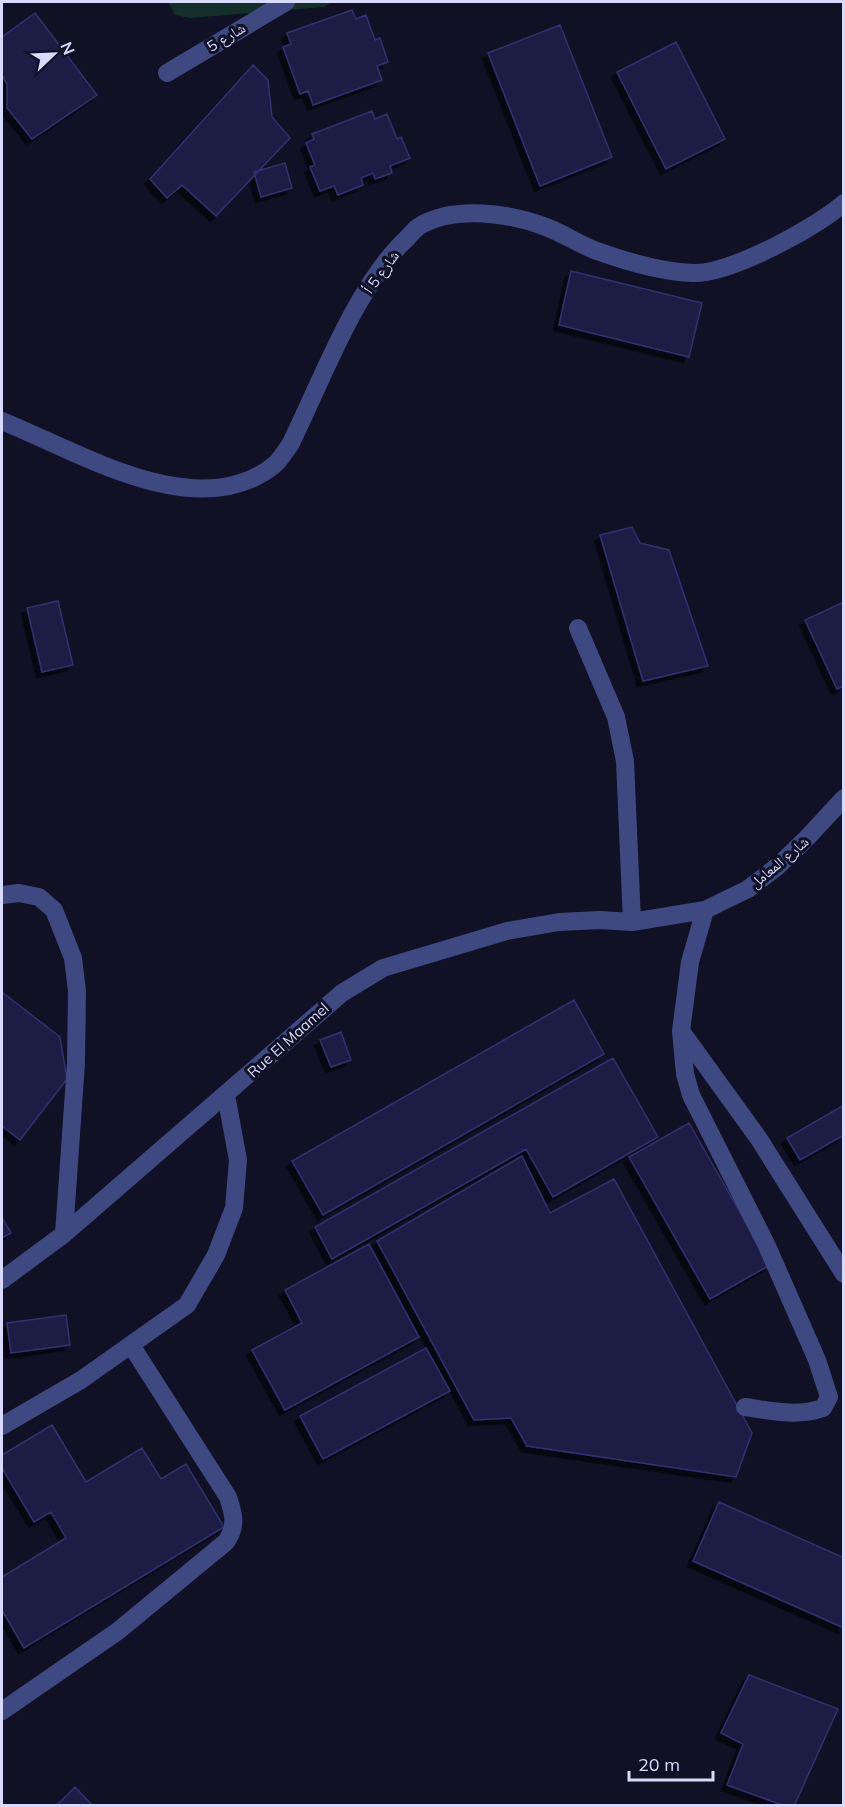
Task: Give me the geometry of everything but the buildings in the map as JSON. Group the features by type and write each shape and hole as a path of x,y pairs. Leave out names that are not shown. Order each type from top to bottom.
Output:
{"street":[{"name":"شارع 5","path":"167,73 286,2"},
{"name":"شارع 5 أ","path":"2,421 85,457 173,488 222,489 251,479 274,466 290,445 365,291 389,257 418,227 451,216 479,213 512,218 546,227 598,252 661,268 694,273 739,261 783,242 843,203"},
{"path":"578,628 616,717 625,761 632,922"},
{"name":"شارع المعامل","path":"632,922 705,910 748,889 805,840 843,798"},
{"path":"2,895 19,893 39,897 54,910 73,958 77,991 76,1063 64,1234"},
{"path":"705,910 690,962 681,1031 685,1074 691,1095 767,1246 817,1360 829,1397 823,1408 810,1413 794,1414 745,1407"},
{"name":"Rue El Maamel","path":"2,1280 64,1234 342,993 383,969 507,931 559,922 632,922"},
{"path":"681,1031 759,1139 843,1274"},
{"path":"2,1426 81,1380 187,1305 216,1256 234,1208 238,1160 226,1095"},
{"path":"2,1711 118,1631 226,1542 233,1531 235,1515 228,1497 131,1345"}],"green space":[{"path":"168,2 332,2 324,7 190,18 175,15"}]}
